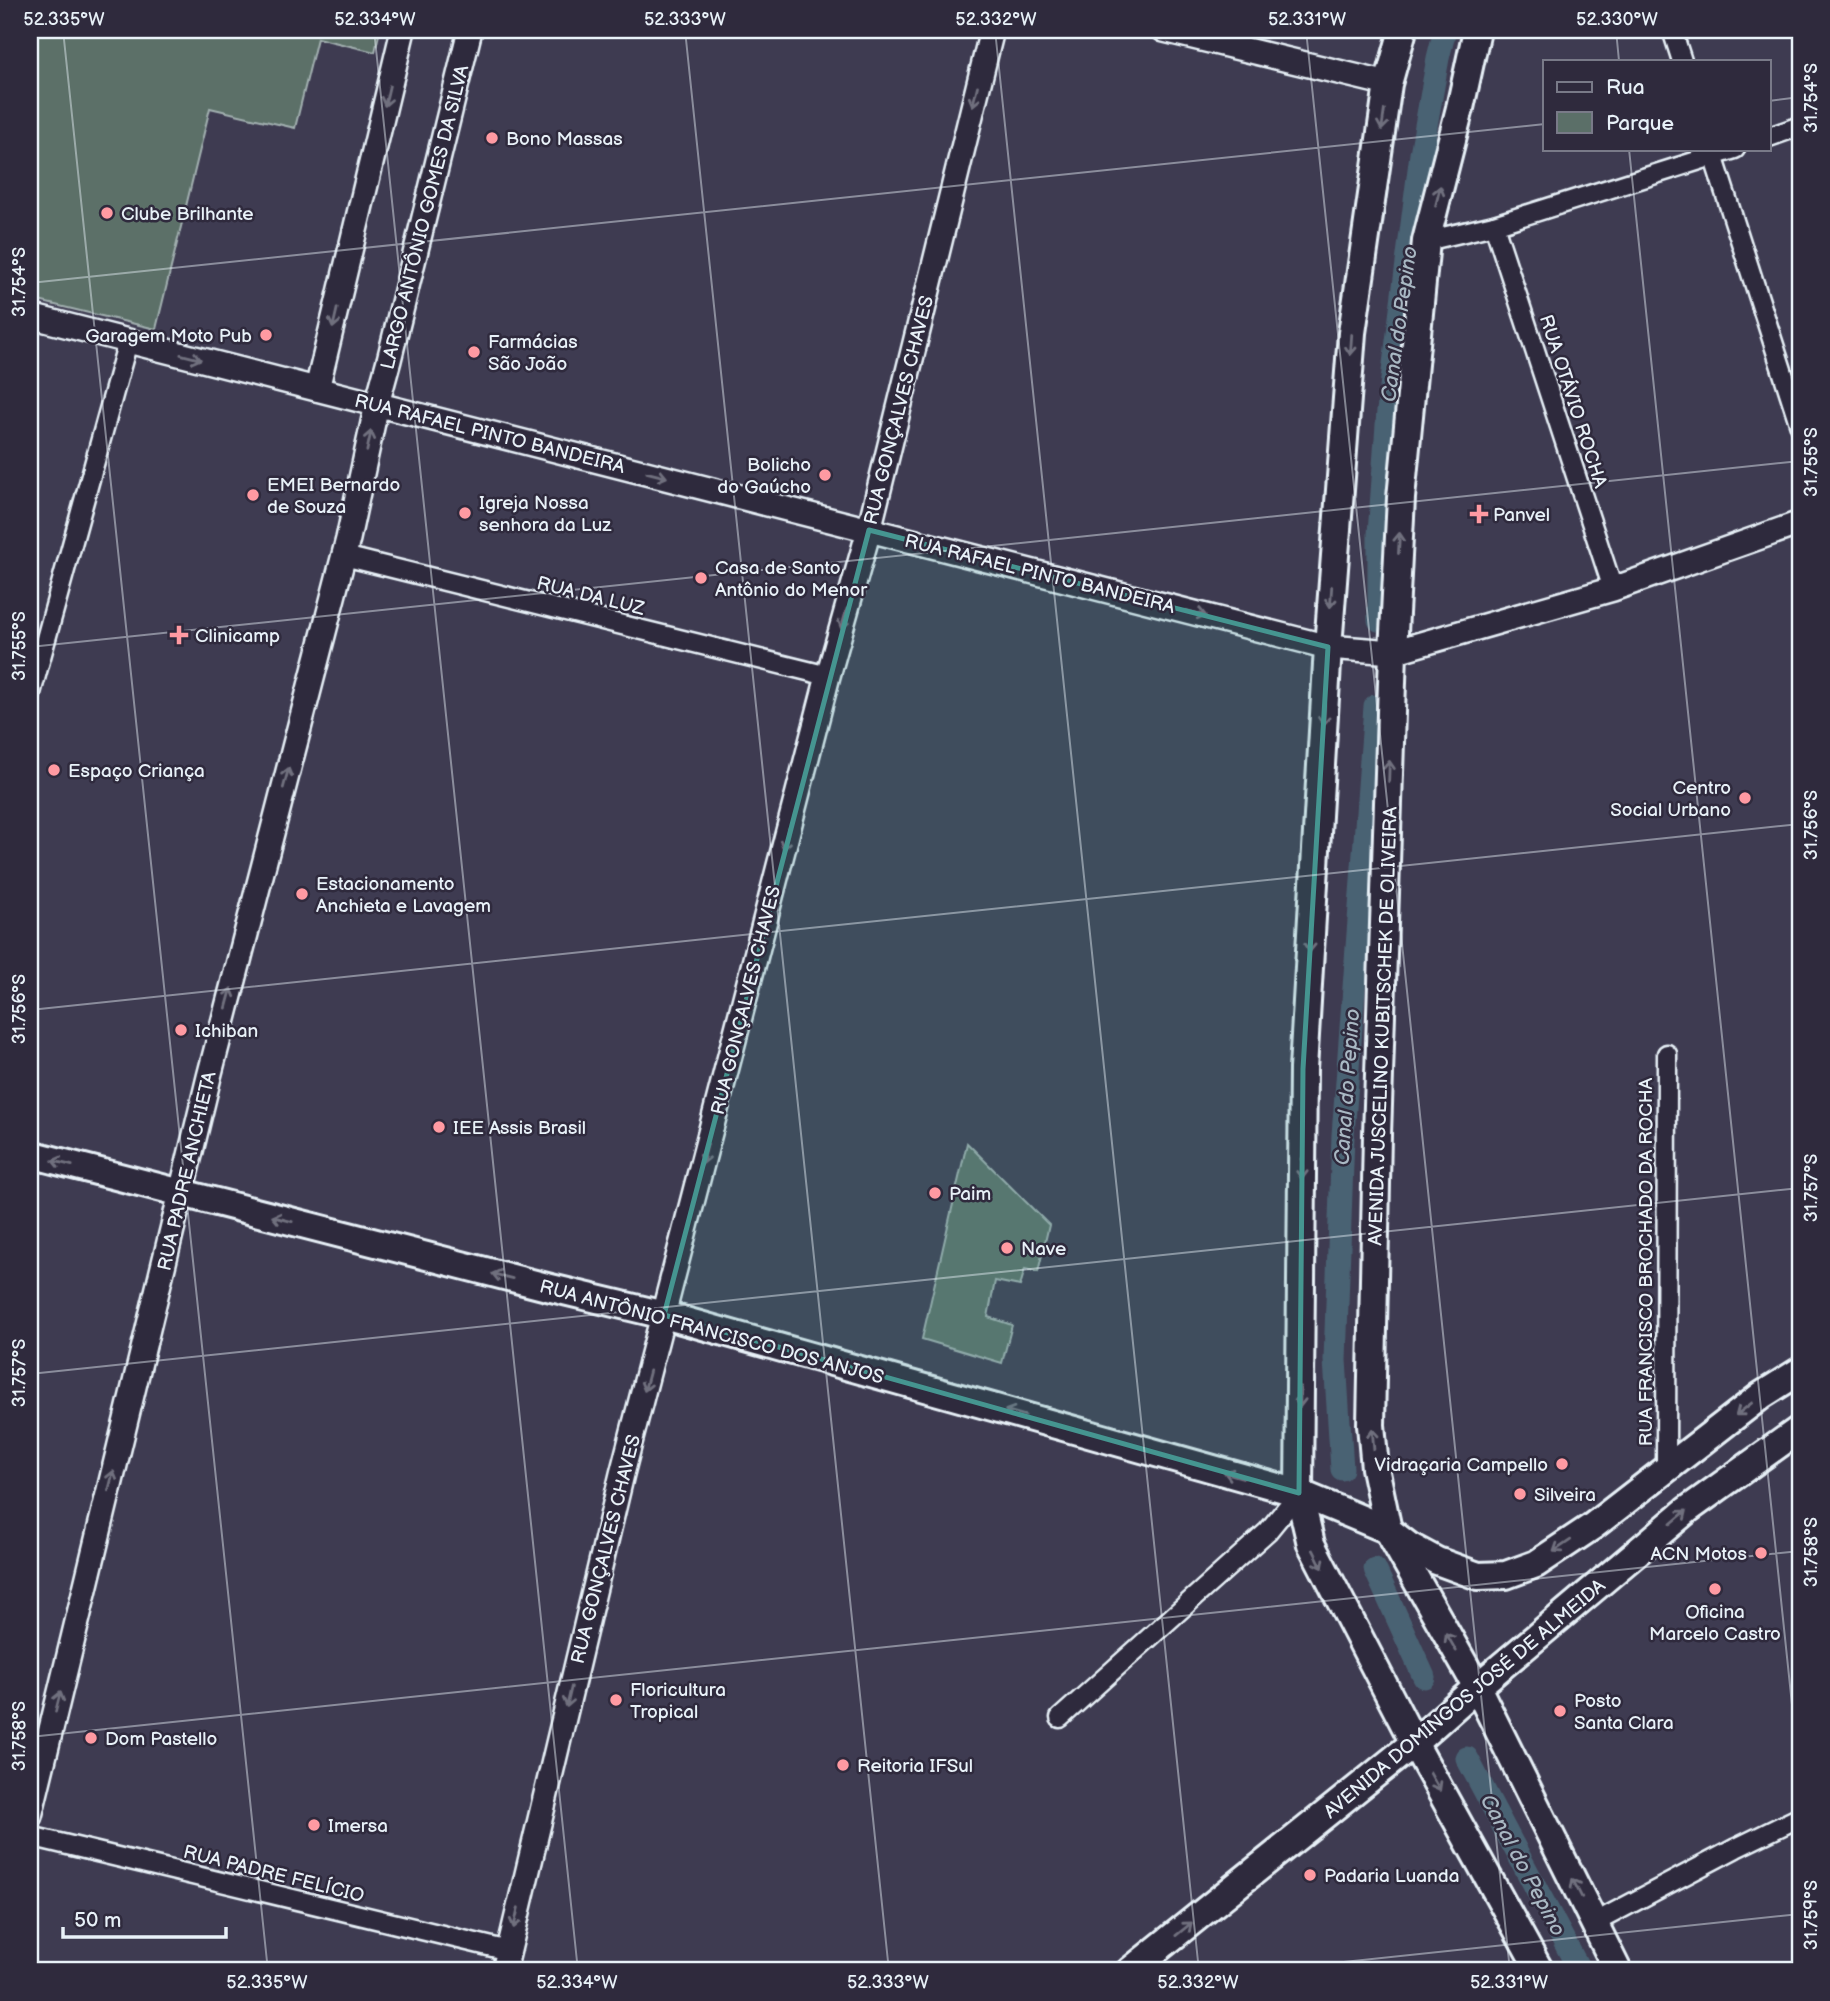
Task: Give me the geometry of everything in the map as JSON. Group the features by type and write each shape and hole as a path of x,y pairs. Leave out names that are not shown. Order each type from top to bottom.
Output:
{"main road":[{"path":"1403,30 1388,84 1352,333 1328,647 1303,1069 1299,1493 1311,1544 1534,1968"},
{"name":"AVENIDA JUSCELINO KUBITSCHEK DE OLIVEIRA","path":"1477,30 1426,241 1401,498 1377,1121 1371,1425 1375,1468 1388,1530 1477,1687 1618,1971"},
{"name":"RUA ANTÔNIO FRANCISCO DOS ANJOS","path":"30,1154 664,1315 1299,1493 1388,1530"},
{"path":"1388,1530 1409,1546 1437,1561 1478,1576 1506,1575 1536,1564 1666,1471 1762,1395 1800,1371"},
{"name":"AVENIDA DOMINGOS JOSÉ DE ALMEIDA","path":"1130,1971 1414,1743 1687,1510 1800,1429"}],"street":[{"path":"317,389 403,30"},
{"name":"LARGO ANTÔNIO GOMES DA SILVA","path":"377,404 470,30"},
{"name":"RUA GONÇALVES CHAVES","path":"506,1961 622,1474 828,676 869,530 992,30"},
{"path":"1164,30 1388,84"},
{"path":"1672,30 1682,60"},
{"path":"1770,137 1800,126"},
{"path":"1426,241 1494,225 1712,152 1800,426"},
{"name":"RUA OTÁVIO ROCHA","path":"1494,225 1613,589"},
{"name":"RUA RAFAEL PINTO BANDEIRA","path":"30,316 1328,647 1393,652 1613,589 1800,523"},
{"path":"30,697 128,341"},
{"name":"RUA PADRE ANCHIETA","path":"30,1816 209,1077 344,556 377,404"},
{"name":"RUA DA LUZ","path":"344,556 828,676"},
{"name":"RUA FRANCISCO BROCHADO DA ROCHA","path":"1666,1471 1667,1054"},
{"path":"1060,1718 1268,1531 1299,1493"},
{"path":"1594,1923 1735,1848 1800,1817"},
{"name":"RUA PADRE FELÍCIO","path":"30,1836 506,1961"}],"highlighted area":[{"path":"869,530 1328,647 1303,1069 1299,1493 664,1315"}],"green space":[{"name":"Clube Brilhante","path":"30,30 380,30 375,52 317,38 295,128 210,108 156,329 30,299"},
{"path":"967,1143 1049,1225 1038,1272 1025,1269 1020,1286 995,1281 988,1317 1012,1325 1002,1363 922,1339"}],"waterway":[{"name":"Canal do Pepino","path":"1379,620 1379,534 1388,411 1421,154 1445,30"},
{"name":"Canal do Pepino","path":"1342,1469 1335,1360 1343,1135 1375,706"},
{"name":"Canal do Pepino","path":"1375,1569 1424,1677"},
{"name":"Canal do Pepino","path":"1467,1758 1580,1971"}],"place":[{"name":"Bono Massas","path":"492,138"},
{"name":"Clube Brilhante","path":"107,213"},
{"name":"Garagem Moto Pub","path":"266,335"},
{"name":"Farmácias São João","path":"474,352"},
{"name":"Bolicho do Gaúcho","path":"825,475"},
{"name":"EMEI Bernardo de Souza","path":"253,495"},
{"name":"Igreja Nossa senhora da Luz","path":"465,513"},
{"name":"Panvel","path":"1479,514"},
{"name":"Casa de Santo Antônio do Menor","path":"701,578"},
{"name":"Clinicamp","path":"179,635"},
{"name":"Espaço Criança","path":"54,770"},
{"name":"Centro Social Urbano","path":"1745,798"},
{"name":"Estacionamento Anchieta e Lavagem","path":"302,894"},
{"name":"Ichiban","path":"181,1030"},
{"name":"IEE Assis Brasil","path":"439,1127"},
{"name":"Paim","path":"935,1193"},
{"name":"Nave","path":"1007,1248"},
{"name":"Vidraçaria Campello","path":"1562,1464"},
{"name":"Silveira","path":"1520,1494"},
{"name":"ACN Motos","path":"1761,1553"},
{"name":"Oficina Marcelo Castro","path":"1715,1589"},
{"name":"Floricultura Tropical","path":"616,1700"},
{"name":"Posto Santa Clara","path":"1560,1711"},
{"name":"Dom Pastello","path":"91,1738"},
{"name":"Reitoria IFSul","path":"843,1765"},
{"name":"Imersa","path":"314,1825"},
{"name":"Padaria Luanda","path":"1310,1875"}]}
